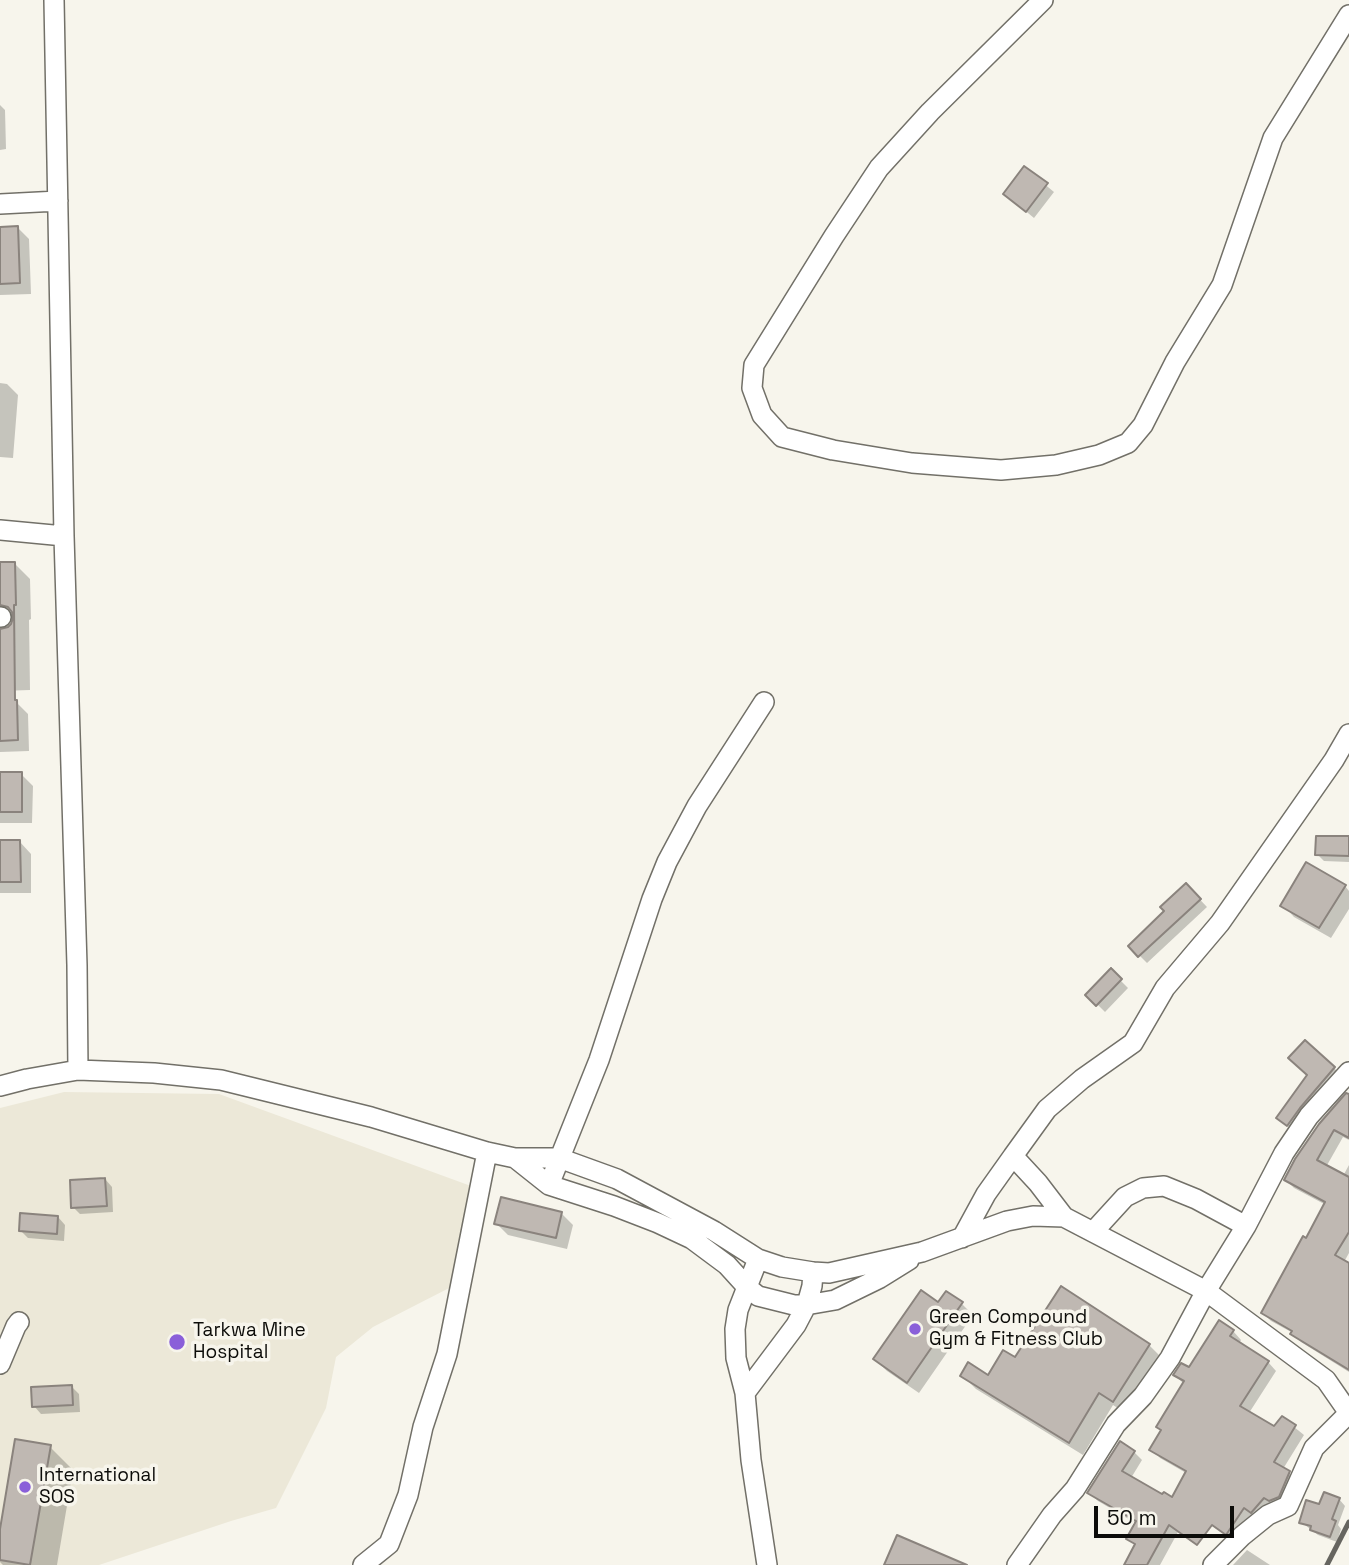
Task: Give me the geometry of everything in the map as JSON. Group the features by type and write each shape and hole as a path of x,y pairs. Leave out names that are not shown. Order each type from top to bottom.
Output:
{"street":[{"path":"54,0 78,1070"},
{"path":"1043,0 930,112 879,168 754,365 752,388 762,415 782,437 833,450 912,463 1001,470 1056,465 1099,455 1128,443 1143,425 1175,362 1222,285 1273,138 1349,15"},
{"path":"0,204 58,201"},
{"path":"0,530 64,536"},
{"path":"549,1185 599,1060 652,899 667,862 697,806 764,702"},
{"path":"962,1238 986,1194 1047,1109 1082,1079 1133,1044 1165,988 1220,923 1334,760 1349,734"},
{"path":"0,1086 78,1070 153,1073 221,1080 370,1117 487,1152 515,1158 559,1158 617,1179 727,1265 758,1296 794,1305 835,1300 880,1278 922,1252"},
{"path":"1017,1565 1052,1515 1075,1489 1116,1424 1143,1396 1170,1358 1206,1291 1246,1226 1284,1153 1309,1116 1349,1072"},
{"path":"363,1565 390,1544 408,1495 423,1427 447,1354 487,1152"},
{"path":"1013,1156 1064,1217 1206,1291 1325,1380 1349,1413 1314,1448 1288,1506 1268,1515 1213,1565"},
{"path":"515,1158 549,1185 614,1206 661,1214 714,1231 758,1259 782,1267 813,1272 829,1273 922,1252 1007,1221 1033,1216 1064,1217"},
{"path":"1093,1232 1125,1197 1143,1188 1164,1186 1196,1199 1246,1226"},
{"path":"758,1259 738,1310 735,1329 736,1358 746,1393 751,1460 766,1565"},
{"path":"746,1393 785,1340 806,1305 813,1272"},
{"path":"0,1364 19,1322"}],"shaded area":[{"name":"Tarkwa Mine Hospital","path":"64,1092 219,1094 471,1186 455,1285 373,1327 336,1357 326,1408 276,1508 99,1565 0,1565 0,1108"}],"building":[{"path":"1024,166 1048,183 1026,212 1003,194"},
{"path":"18,226 20,283 0,284 0,227"},
{"path":"0,562 15,562 15,700 18,740 0,741 0,629 8,627 13,618 8,607 0,605"},
{"path":"0,772 22,772 22,812 0,812"},
{"path":"1316,836 1349,836 1349,856 1315,855"},
{"path":"0,840 20,840 21,882 0,882"},
{"path":"1306,862 1346,885 1319,928 1280,906"},
{"path":"1186,883 1201,899 1138,957 1128,946 1164,911 1160,907"},
{"path":"1111,968 1122,979 1096,1006 1085,995"},
{"path":"1305,1040 1335,1067 1287,1126 1276,1118 1307,1075 1288,1058"},
{"path":"1346,1093 1349,1094 1349,1138 1334,1130 1317,1160 1349,1177 1349,1232 1335,1255 1349,1263 1349,1370 1261,1313 1325,1202 1284,1180 1319,1124"},
{"path":"105,1178 107,1206 71,1208 70,1180"},
{"path":"501,1197 562,1212 556,1238 494,1224"},
{"path":"20,1213 58,1216 57,1234 19,1231"},
{"path":"1061,1286 1150,1344 1113,1402 1099,1393 1069,1443 960,1376 968,1362 988,1375 1003,1350 1015,1357"},
{"path":"921,1290 938,1302 946,1291 963,1302 907,1383 873,1359"},
{"path":"1219,1320 1234,1330 1230,1336 1269,1361 1240,1406 1274,1426 1282,1416 1296,1425 1274,1462 1290,1471 1279,1497 1269,1501 1264,1498 1251,1513 1244,1508 1226,1535 1212,1525 1197,1545 1169,1525 1147,1565 1124,1565 1135,1544 1126,1539 1136,1521 1087,1493 1120,1441 1135,1451 1122,1471 1172,1497 1186,1471 1149,1450 1161,1430 1156,1427 1184,1381 1173,1375 1181,1363 1189,1367"},
{"path":"72,1385 73,1405 32,1407 31,1387"},
{"name":"International SOS","path":"15,1439 51,1445 30,1565 0,1560 0,1529"},
{"path":"1324,1492 1340,1498 1332,1519 1336,1521 1330,1537 1310,1530 1311,1526 1299,1523 1306,1500 1319,1504"},
{"path":"897,1535 967,1565 884,1565"}],"railway":[{"path":"1327,1565 1349,1522"}],"place":[{"name":"Green Compound Gym & Fitness Club","path":"915,1329"},
{"name":"Tarkwa Mine Hospital","path":"177,1342"},
{"name":"International SOS","path":"25,1487"}]}
